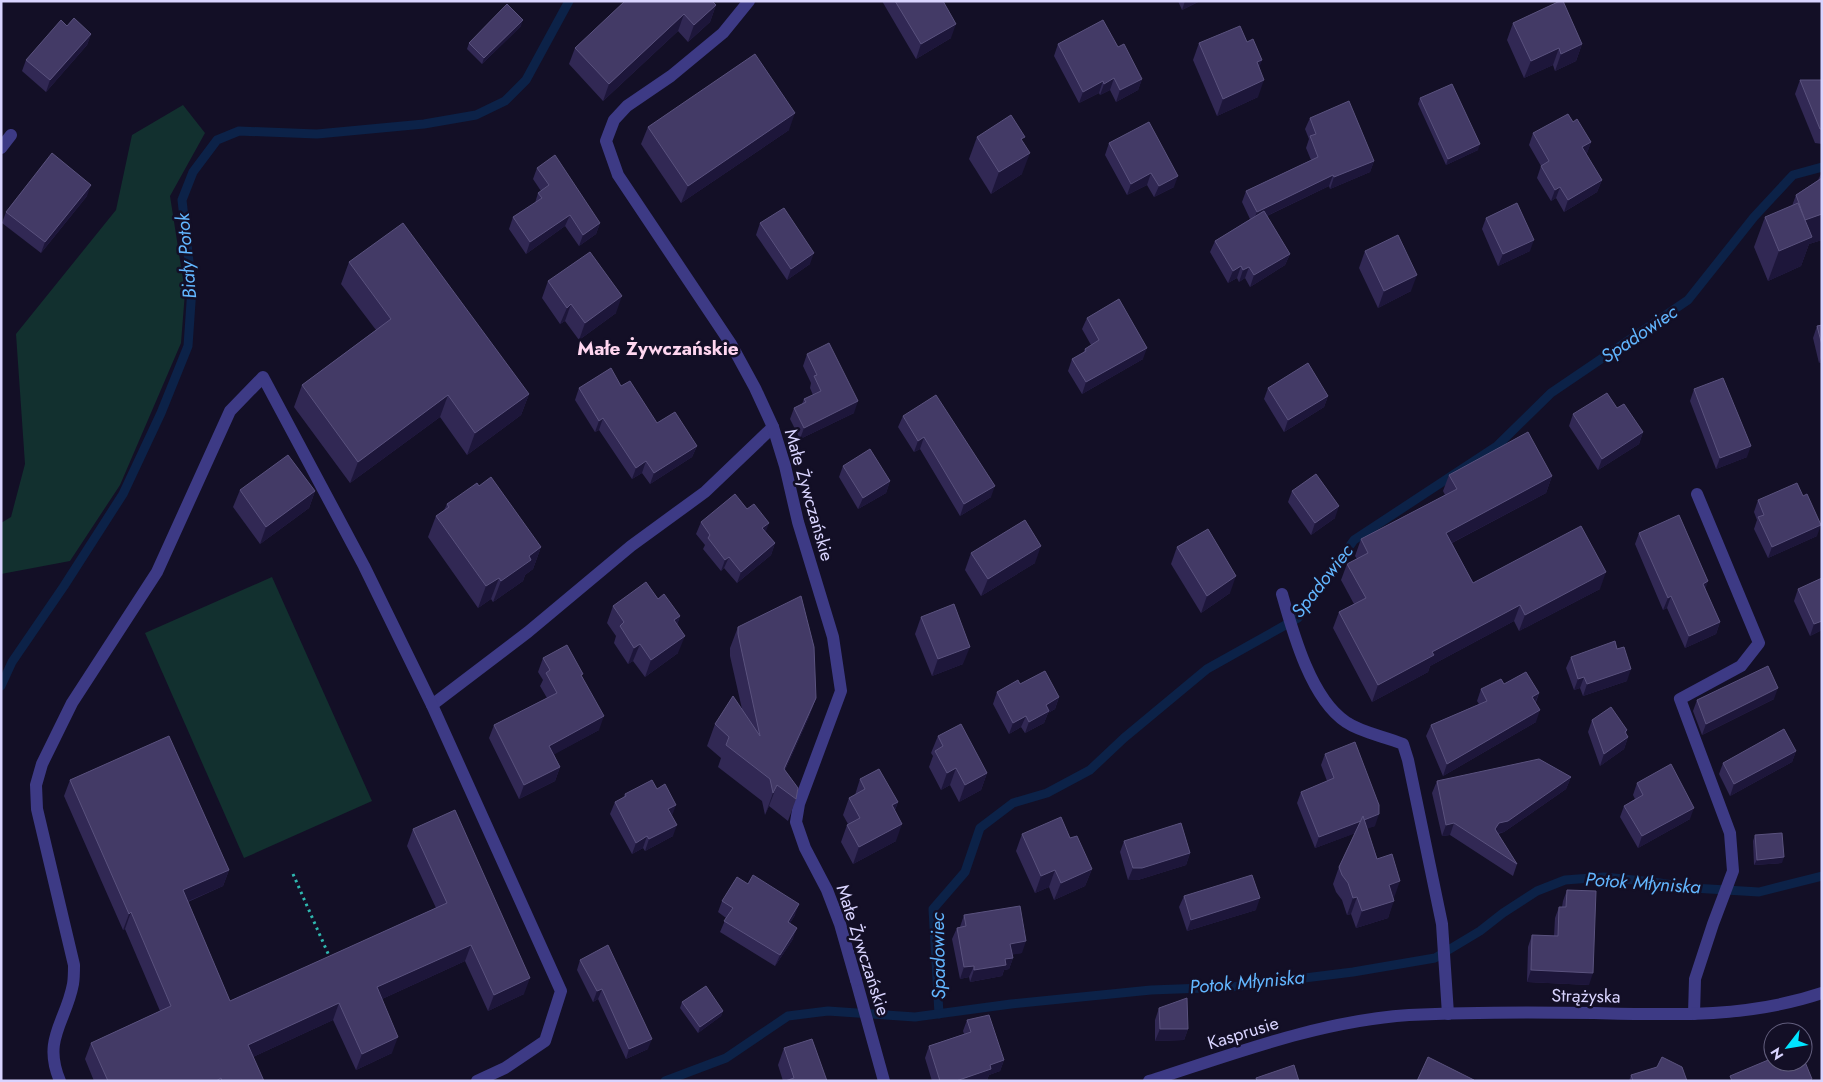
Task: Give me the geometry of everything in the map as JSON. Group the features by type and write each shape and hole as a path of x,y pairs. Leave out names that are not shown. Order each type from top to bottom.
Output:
{"street":[{"name":"Małe Żywczańskie","path":"749,1 724,33 671,76 627,106 614,120 606,141 618,175 731,344 755,388 773,427 785,466 798,522 833,637 841,690 800,804 796,822 805,848 827,890 840,924 884,1081"},
{"path":"1,148 11,135"},
{"path":"60,1081 52,1054 55,1036 74,984 74,965 38,809 36,786 42,764 72,703 157,572 230,411 263,377 364,566 432,705 562,991 545,1041 505,1068 477,1081"},
{"path":"432,705 528,632 631,546 705,492 773,427"},
{"path":"1694,1014 1695,979 1733,871 1730,833 1680,699 1741,666 1759,643 1697,494"},
{"path":"1282,594 1296,640 1314,683 1329,706 1346,722 1362,730 1403,744 1442,924 1448,1014"},
{"name":"Strążyska","path":"1348,1022 1407,1015 1694,1014 1736,1012 1791,1002 1822,993"},
{"name":"Kasprusie","path":"1149,1081 1300,1034 1348,1022"}],"path":[{"path":"293,874 330,958"}],"green space":[{"path":"183,105 205,133 170,196 185,292 181,343 120,485 70,561 1,574 1,523 11,517 25,464 16,334 116,210 132,135"},
{"path":"272,577 372,801 244,858 145,633"}],"building":[{"path":"625,1 712,1 716,5 694,25 684,14 609,84 575,48"},
{"path":"895,1 943,1 956,24 921,44"},
{"path":"1563,1 1582,44 1561,54 1559,48 1531,61 1513,23"},
{"path":"507,4 523,20 484,58 469,43"},
{"path":"74,18 91,34 50,80 26,60 61,20 67,26"},
{"path":"1103,20 1118,47 1124,44 1142,79 1120,90 1114,78 1104,84 1103,81 1083,92 1058,44"},
{"path":"1240,26 1247,42 1253,39 1262,60 1257,62 1264,80 1223,99 1199,43"},
{"path":"755,54 795,113 688,186 648,127"},
{"path":"1800,80 1822,80 1822,129 1820,129"},
{"path":"1452,84 1480,144 1448,159 1420,98"},
{"path":"1349,101 1374,161 1334,177 1333,175 1257,212 1246,191 1318,157 1310,136 1316,134 1310,118"},
{"path":"1568,114 1573,122 1577,119 1591,142 1582,147 1602,180 1568,200 1560,187 1555,190 1541,166 1549,161 1533,133"},
{"path":"1011,115 1025,137 1021,139 1030,153 999,172 977,137"},
{"path":"1149,122 1178,176 1159,186 1151,173 1131,184 1109,143"},
{"path":"52,153 91,185 45,242 6,212"},
{"path":"555,155 600,223 583,235 570,215 530,242 513,217 542,198 538,193 549,185 537,168"},
{"path":"1822,178 1822,214 1805,220 1796,195"},
{"path":"1517,203 1534,240 1503,254 1486,218"},
{"path":"1798,203 1812,237 1779,251 1765,217"},
{"path":"784,208 814,253 791,269 760,223"},
{"path":"1264,211 1290,254 1254,275 1249,267 1243,270 1241,266 1233,271 1215,241"},
{"path":"403,223 529,394 475,433 448,395 358,462 302,385 391,319 349,262"},
{"path":"1398,235 1417,275 1384,291 1365,251"},
{"path":"590,252 622,296 585,323 571,304 567,308 548,281"},
{"path":"1119,299 1147,348 1086,382 1072,359 1086,351 1085,349 1099,340 1087,318"},
{"path":"1822,325 1822,345 1817,326"},
{"path":"829,343 858,401 804,428 794,408 806,402 804,399 821,391 814,376 817,375 807,354"},
{"path":"1308,363 1328,396 1288,420 1268,388"},
{"path":"611,368 621,386 630,381 657,423 675,412 697,446 654,473 646,461 636,468 603,418 599,421 579,388"},
{"path":"1723,378 1751,446 1720,458 1694,389"},
{"path":"1607,393 1617,408 1624,404 1643,432 1602,459 1573,414"},
{"path":"936,395 995,486 964,504 924,437 918,441 903,416"},
{"path":"1528,432 1552,476 1446,533 1473,583 1581,526 1606,572 1525,615 1520,605 1432,652 1434,655 1378,685 1339,612 1366,598 1347,564 1368,553 1361,539 1457,489 1449,475"},
{"path":"870,449 890,481 863,498 843,466"},
{"path":"288,455 315,491 266,527 240,490"},
{"path":"1316,474 1339,506 1315,523 1292,491"},
{"path":"491,477 541,547 529,556 531,560 501,581 499,578 486,586 436,516 449,507 447,504 477,483 479,486"},
{"path":"1797,483 1803,496 1807,494 1821,525 1772,547 1758,517 1764,515 1758,500"},
{"path":"735,494 747,509 754,504 769,523 762,528 775,543 741,572 729,557 725,560 708,538 710,535 701,522"},
{"path":"1679,515 1708,581 1703,584 1720,622 1689,636 1671,596 1668,598 1639,533"},
{"path":"1025,520 1041,546 988,579 971,553"},
{"path":"1208,529 1236,576 1207,596 1177,547"},
{"path":"1822,578 1822,621 1814,624 1798,589"},
{"path":"646,582 658,599 664,594 680,616 674,620 685,636 651,660 640,644 634,648 620,626 624,622 613,606"},
{"path":"801,596 814,647 816,698 784,769 798,788 796,799 777,785 773,793 770,779 726,745 729,737 715,724 733,696 760,736 738,627"},
{"path":"954,604 970,647 938,659 921,617"},
{"path":"1615,641 1617,649 1624,647 1631,669 1587,684 1584,677 1578,679 1571,657"},
{"path":"567,645 604,716 549,746 560,767 524,785 494,725 557,693 546,673 550,670 543,658"},
{"path":"1768,666 1778,688 1706,724 1697,700"},
{"path":"1045,671 1059,697 1046,705 1049,711 1029,722 1026,716 1013,723 997,692 1018,680 1020,684"},
{"path":"1526,672 1539,693 1532,697 1540,710 1447,764 1431,725 1487,701 1481,689 1501,679 1504,684"},
{"path":"1611,707 1627,730 1625,732 1628,737 1604,754 1592,720"},
{"path":"961,724 987,773 965,785 956,768 947,773 935,751 943,746 938,736"},
{"path":"1784,729 1796,751 1734,784 1723,763"},
{"path":"169,736 229,870 183,890 230,1001 447,903 413,829 455,810 530,978 494,995 471,945 377,987 398,1037 362,1054 339,1003 248,1045 264,1081 222,1081 221,1078 216,1081 108,1081 91,1043 171,1006 131,912 129,914 70,780"},
{"path":"1355,742 1379,805 1379,814 1364,820 1363,816 1361,821 1319,837 1301,792 1334,778 1325,754"},
{"path":"1539,759 1571,777 1508,821 1499,823 1495,829 1517,864 1454,823 1446,825 1437,781"},
{"path":"1671,764 1694,808 1642,836 1624,806 1643,795 1637,783"},
{"path":"879,769 898,802 892,805 902,824 859,847 847,825 860,818 849,798 865,789 860,779"},
{"path":"652,780 657,789 665,784 676,805 668,809 677,825 649,839 647,836 636,843 615,802 626,796 625,794"},
{"path":"1363,816 1377,859 1392,854 1400,881 1389,885 1394,901 1362,911 1357,897 1353,898 1348,883 1339,867"},
{"path":"1061,817 1070,838 1077,836 1092,869 1061,883 1055,870 1041,876 1022,834"},
{"path":"1181,823 1190,853 1142,868 1133,868 1124,841"},
{"path":"1782,833 1784,857 1757,860 1755,835"},
{"path":"753,875 799,904 788,922 797,928 780,955 724,921 733,908 722,901 737,877 748,884"},
{"path":"1252,875 1260,898 1191,920 1184,896"},
{"path":"1567,890 1596,891 1593,973 1531,970 1532,935 1558,936 1559,907 1566,907"},
{"path":"1020,906 1026,941 1010,944 1013,958 1005,959 1006,965 974,970 974,966 964,967 957,928 966,926 964,915"},
{"path":"608,945 652,1039 629,1049 602,989 597,991 580,960"},
{"path":"706,986 723,1011 700,1027 682,1002"},
{"path":"1187,998 1188,1029 1160,1029 1159,1008"},
{"path":"989,1015 1004,1060 990,1065 991,1069 956,1081 940,1081 929,1046 971,1032 967,1020"},
{"path":"812,1039 827,1081 785,1081 794,1078 784,1048"},
{"path":"1428,1057 1474,1080 1474,1081 1417,1081"},
{"path":"1662,1057 1682,1067 1687,1081 1633,1081 1631,1075 1657,1067"},
{"path":"1763,1062 1763,1072 1809,1072 1812,1079 1809,1081 1732,1081 1730,1076"},
{"path":"1294,1065 1299,1081 1257,1081 1256,1078"}],"waterway":[{"name":"Biały Potok","path":"1,686 12,662 123,494 161,413 188,346 192,288 182,200 193,172 217,140 239,131 317,134 424,124 476,115 505,101 526,80 569,1"},
{"name":"Spadowiec","path":"939,1014 933,909 965,872 980,828 1013,803 1047,793 1090,770 1124,738 1207,669 1298,618 1354,540 1497,446 1551,393 1688,300 1754,217 1793,175 1822,167"},
{"name":"Potok Młyniska","path":"665,1081 726,1058 788,1016 828,1011 915,1017 1011,1004 1151,990 1231,987 1353,972 1435,958 1480,931 1503,913 1537,891 1565,880 1604,877 1693,888 1759,892 1822,876"}],"district":[{"name":"Małe Żywczańskie","path":"658,348"}]}
